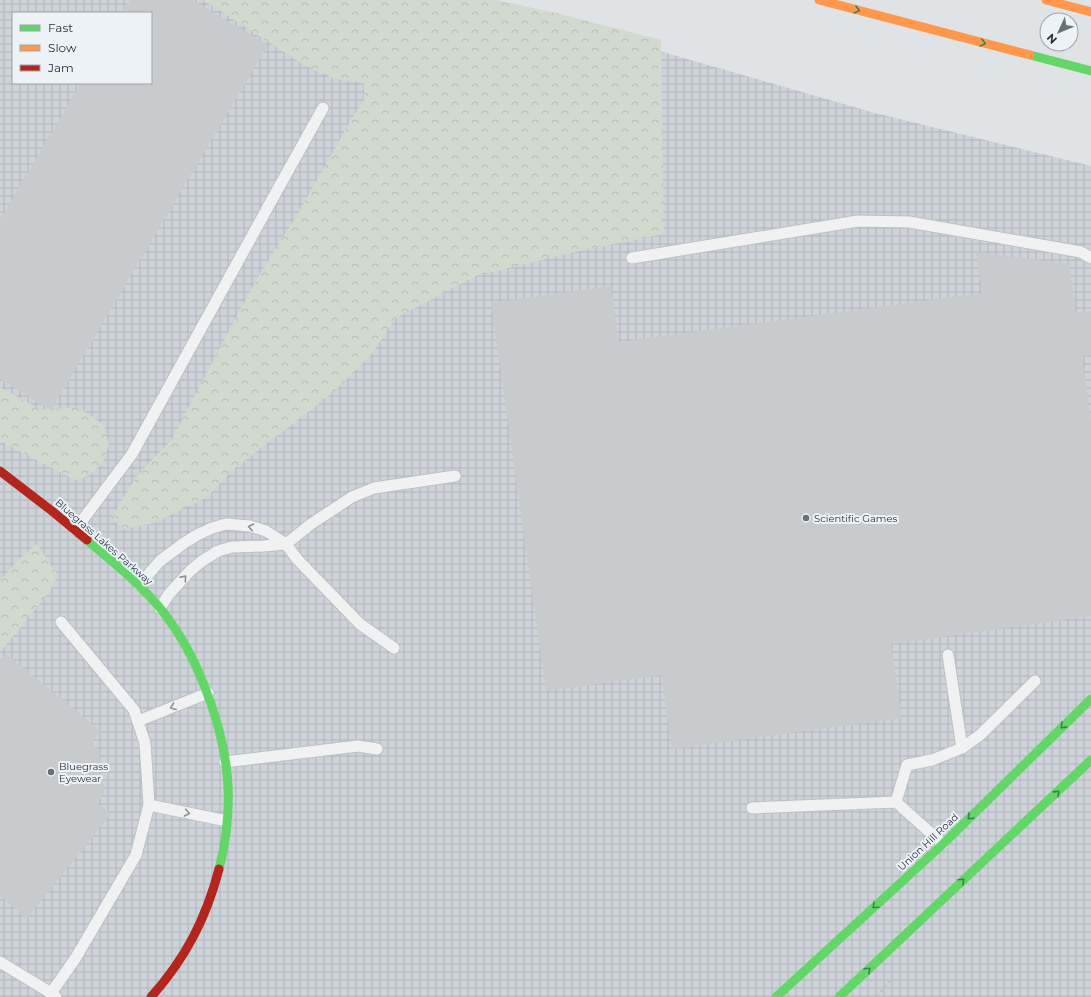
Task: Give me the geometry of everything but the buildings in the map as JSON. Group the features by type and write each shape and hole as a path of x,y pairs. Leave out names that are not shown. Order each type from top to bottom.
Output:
{"main road":[{"path":"819,0 1091,71"},
{"path":"1046,0 1091,12"},
{"name":"Bluegrass Lakes Parkway","path":"0,471 42,502 75,530 139,585 160,608 184,642 197,667 217,720 224,748 228,796 227,821 220,866 211,897 200,926 178,964 151,997"},
{"name":"Union Hill Road","path":"776,997 943,844 1091,699"},
{"path":"839,997 1091,760"}],"lane":[{"path":"75,530 132,454 323,108"},
{"path":"632,258 858,221 909,222 1081,252 1091,258"},
{"path":"160,608 169,594 190,571 218,551 232,547 286,544 311,524 352,497 374,488 455,476"},
{"path":"139,585 160,562 184,543 197,535 212,528 226,524 250,526 266,531 286,544 297,559 360,624 394,648"},
{"path":"0,962 54,995 136,855 149,805 144,743 134,710 61,622"},
{"path":"948,655 962,748"},
{"path":"896,802 907,765 932,760 962,748 980,735 1034,681"},
{"path":"138,721 208,693"},
{"path":"225,762 358,746 377,749"},
{"path":"752,808 896,802 943,844"},
{"path":"149,805 227,821"}],"shaded area":[{"path":"0,0 492,0 635,44 875,113 1091,166 1091,997 0,997"}],"green space":[{"path":"203,0 496,0 556,13 661,40 664,234 579,251 476,276 396,318 371,355 334,392 234,469 206,498 154,523 123,529 111,518 137,476 171,440 256,280 297,215 364,100 364,83 335,79 304,65"},
{"path":"0,387 41,410 78,407 104,425 109,444 103,463 91,474 77,481 0,440"},
{"path":"37,544 58,575 48,594 0,652 0,581 18,560"}],"traffic: fast":[{"path":"1030,55 1091,71"},
{"path":"87,540 137,584 164,613 187,648 204,685 213,708 219,731 227,776 227,822 219,869"},
{"path":"776,997 943,844 1091,699"},
{"path":"839,997 1091,760"}],"traffic: slow":[{"path":"819,0 1030,55"},
{"path":"1046,0 1091,12"}],"traffic: jam":[{"path":"0,471 87,540"},
{"path":"151,997 174,968 193,938 208,905 219,869"}],"place":[{"name":"Scientific Games","path":"806,518"},
{"name":"Bluegrass Eyewear","path":"51,772"}]}
